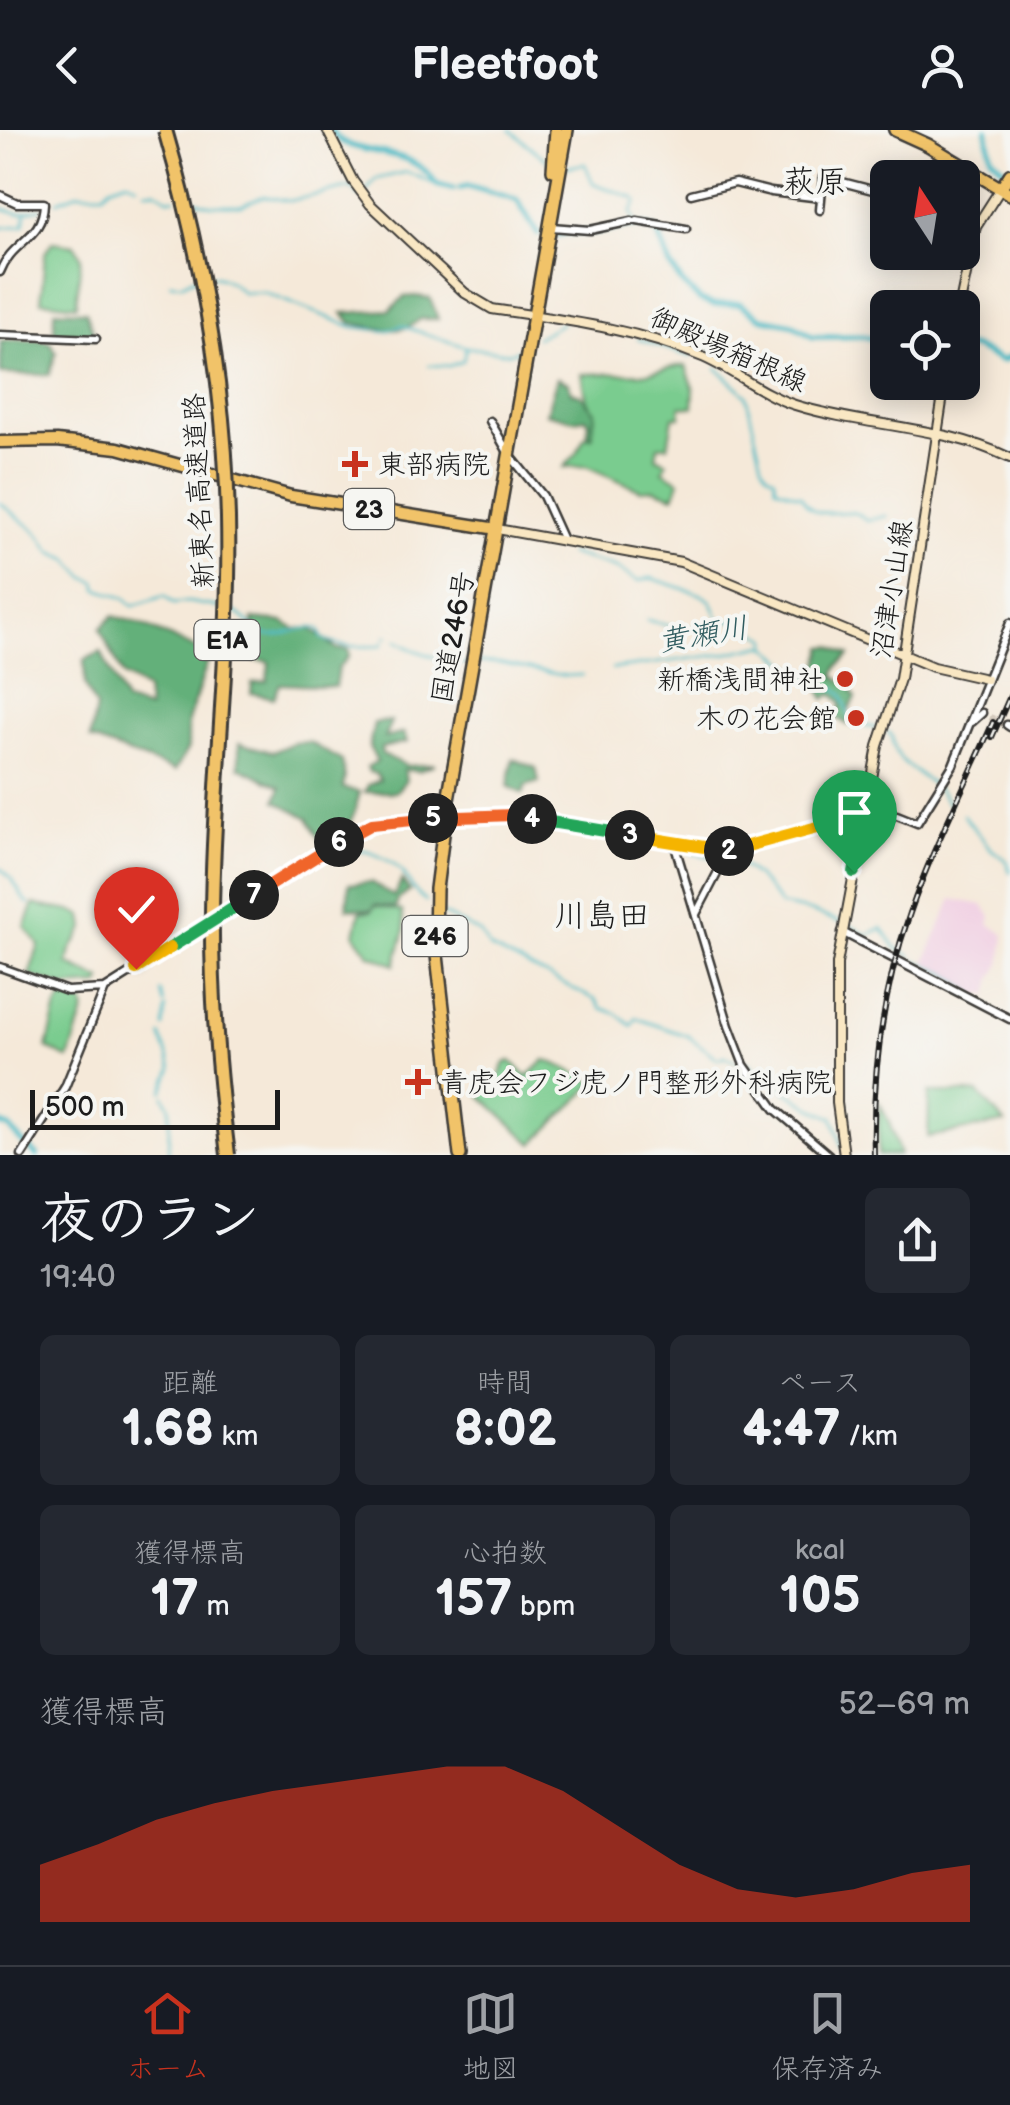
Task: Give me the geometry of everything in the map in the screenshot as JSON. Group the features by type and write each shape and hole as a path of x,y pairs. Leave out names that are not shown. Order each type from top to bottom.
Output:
{"highway":[{"name":"新東名高速道路","path":"168,130 206,302 228,491 228,616 212,950 216,1042 230,1155"},
{"name":"246","path":"556,174 564,130"},
{"path":"895,130 1007,184"},
{"path":"910,130 1007,184"},
{"name":"国道246号","path":"532,315 556,174"},
{"name":"国道246号","path":"457,1155 435,938 436,888 443,819 556,174"}],"main road":[{"name":"御殿場箱根線","path":"328,130 360,192 470,298 492,310 638,333 718,363 758,388 798,406 936,433 1010,458"},
{"path":"980,227 1007,184"},
{"name":"沼津小山線","path":"844,1155 837,1103 836,971 878,746 896,696 942,400"},
{"name":"23","path":"0,442 56,441 118,448 278,493 494,529"},
{"path":"494,529 682,562 934,666 986,679"}],"street":[{"path":"820,210 823,177 870,189"},
{"path":"691,194 735,183 821,198"},
{"path":"0,195 17,203 44,203 40,227 10,253 0,272"},
{"path":"550,227 590,230 635,221 686,229"},
{"path":"0,335 96,338"},
{"path":"490,421 507,452 543,496 563,540"},
{"path":"0,968 59,989 105,989 363,827 382,821 513,815 729,851 865,814 892,814 916,824 953,765 1010,623"},
{"path":"965,730 986,715 981,698"},
{"path":"674,842 728,1026 744,1065 778,1112 829,1155"},
{"path":"696,915 729,851"},
{"path":"842,932 1010,1018"},
{"path":"22,1155 64,1087 105,989"}],"shaded area":[{"path":"952,899 983,905 991,917 989,924 1005,935 1001,964 989,995 979,996 967,990 949,974 925,962"}],"green space":[{"path":"52,242 75,245 81,257 76,305 41,301 45,253"},
{"path":"404,297 430,298 438,319 420,319 405,328 387,330 351,323 343,313 390,310"},
{"path":"54,310 86,311 95,337 54,335"},
{"path":"1,341 51,343 56,353 49,375 1,374"},
{"path":"686,366 694,389 693,407 681,406 680,417 673,417 668,446 658,446 656,457 667,462 663,471 680,481 674,496 654,489 641,490 586,466 564,467 584,438 593,436 582,374 647,373"},
{"path":"557,378 569,383 571,392 581,395 595,412 592,437 587,437 586,418 574,420 546,413"},
{"path":"113,616 210,655 188,721 188,748 175,771 90,739 96,708 85,685 84,660 101,652 125,702 148,709 146,690 123,676 100,629"},
{"path":"253,619 284,622 295,629 310,628 337,649 348,649 349,656 338,668 335,687 280,684 274,698 251,693 252,683 267,681 269,662 254,660"},
{"path":"831,646 850,655 834,676 850,686 856,698 849,709 848,725 831,714 840,710 841,702 832,694 825,699 810,673 818,668 824,647"},
{"path":"391,721 385,738 404,733 407,742 381,748 382,754 407,766 435,764 419,771 404,770 406,780 396,792 365,792 368,785 380,780 367,767 377,761 369,747 374,723"},
{"path":"309,742 342,761 343,788 360,792 349,826 338,838 321,843 308,818 276,801 281,787 239,767 239,743 273,752 293,743"},
{"path":"513,759 536,768 539,782 526,786 523,794 508,786"},
{"path":"402,880 410,891 398,900 396,908 347,908 349,884 371,882 394,896"},
{"path":"34,904 83,916 85,927 71,950 68,964 102,980 100,985 65,987 29,975 39,945 25,927"},
{"path":"374,905 402,911 405,930 395,965 370,955 355,935 360,912 371,911"},
{"path":"63,998 83,1003 85,1009 69,1059 47,1048 57,1007"},
{"path":"545,1060 595,1083 533,1144 481,1096 481,1086 495,1084 505,1063 511,1061 527,1077"},
{"path":"929,1093 978,1093 1005,1123 928,1137"},
{"path":"879,1102 889,1122 900,1155 878,1155"}],"waterway":[{"path":"331,130 351,146 411,162 437,185 453,189"},
{"path":"510,130 549,162"},
{"path":"987,130 991,156 1010,174"},
{"path":"567,167 585,164 593,183 634,198 634,220"},
{"path":"366,192 376,179 407,172 437,185"},
{"path":"57,201 78,193 103,193 127,180 137,185"},
{"path":"460,188 469,186 517,200 538,234"},
{"path":"188,198 211,205 241,205 263,196 289,201 352,187 359,196"},
{"path":"145,191 156,190 169,199 175,198"},
{"path":"0,208 19,213 41,208"},
{"path":"0,228 24,225 26,214"},
{"path":"553,235 630,226 650,228 657,231 670,265 682,283 700,300 714,305 739,303 761,318 792,324 813,337 870,338"},
{"path":"205,276 226,280 243,293 262,292 353,327 386,331 402,326 466,347 508,353 520,350"},
{"path":"170,283 182,284 197,277"},
{"path":"536,338 562,323"},
{"path":"706,338 714,353"},
{"path":"638,339 692,357"},
{"path":"429,365 449,366 463,361 466,347"},
{"path":"980,350 1001,361 1010,357"},
{"path":"717,368 746,395 762,464 775,478 776,487 801,496 816,511 850,512 866,520 887,516"},
{"path":"0,503 37,532 52,552 68,559 86,578 96,582 98,589 124,598 133,606 164,596 174,604 188,602 223,608"},
{"path":"569,554 616,568 638,581 651,578 700,594 711,601 720,622"},
{"name":"黄瀬川","path":"230,610 263,634 312,628 319,629 322,638 329,642 343,645 381,646 383,642"},
{"path":"647,620 695,628"},
{"path":"701,629 732,620 768,638 768,645"},
{"name":"黄瀬川","path":"396,640 431,656 468,664"},
{"name":"黄瀬川","path":"612,669 765,645 816,686 836,688 842,694 853,727 879,729"},
{"name":"黄瀬川","path":"476,662 566,676 583,675"},
{"name":"黄瀬川","path":"888,732 900,758 935,786 948,805"},
{"name":"黄瀬川","path":"963,815 991,849 1007,861 1010,872"},
{"path":"340,846 367,851 393,864 426,901"},
{"path":"684,848 720,858"},
{"path":"729,859 758,878 780,905 840,922"},
{"path":"0,868 29,904"},
{"path":"441,913 480,933 490,948 596,1000 601,1008 616,1013 632,1026 636,1018 688,1036 718,1059 725,1056 739,1063"},
{"path":"849,925 867,935 882,928 896,948 911,956"},
{"path":"915,960 949,975 978,997"},
{"path":"161,992 164,1004"},
{"path":"164,1027 166,1008"},
{"path":"161,1035 172,1068 163,1091"},
{"path":"747,1062 803,1102 833,1117 842,1147"},
{"path":"164,1096 170,1107 168,1155"},
{"path":"0,1124 25,1145"},
{"path":"29,1148 37,1155"}],"tunnel":[{"path":"990,717 1007,725"}],"railway":[{"path":"992,737 1010,696"},
{"path":"874,1155 875,1093 892,972 928,865 993,722"}],"place":[{"name":"東部病院","path":"355,464"},
{"name":"新橋浅間神社","path":"845,679"},
{"name":"木の花会館","path":"856,718"},
{"name":"青虎会フジ虎ノ門整形外科病院","path":"418,1082"}],"district":[{"name":"萩原","path":"815,181"},
{"name":"川島田","path":"602,915"}],"route":[{"path":"136,969 353,832 382,821 513,815 729,851 865,814 854,872"}]}
